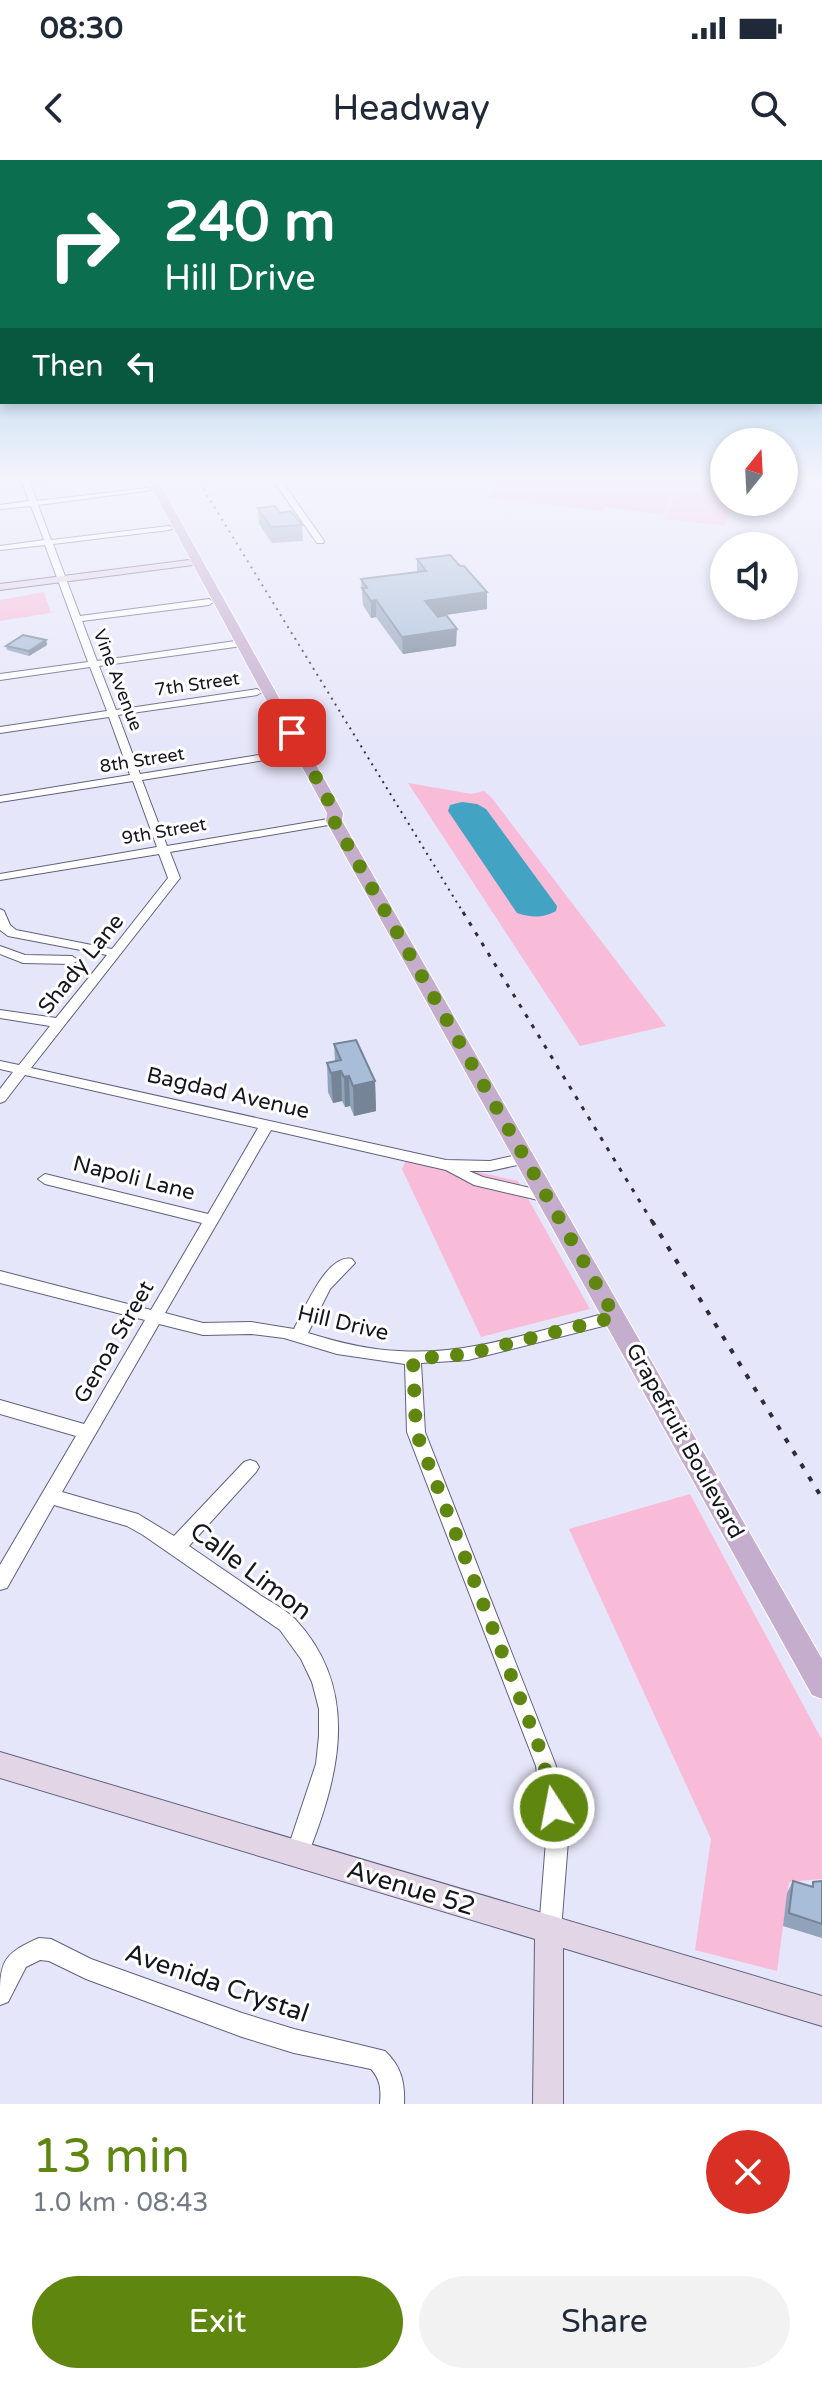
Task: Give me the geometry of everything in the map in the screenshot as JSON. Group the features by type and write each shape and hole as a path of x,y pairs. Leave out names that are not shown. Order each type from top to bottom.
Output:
{"main road":[{"path":"0,587 154,568"},
{"name":"Grapefruit Boulevard","path":"194,568 209,602 236,644 257,692 324,815 334,821 822,1686"},
{"name":"Grapefruit Boulevard","path":"195,568 335,813 334,821"},
{"name":"Avenue 52","path":"0,1765 822,2011"},
{"path":"548,2104 550,1930"}],"street":[{"name":"Vine Avenue","path":"59,568 165,850"},
{"path":"78,619 209,602"},
{"path":"0,677 236,644"},
{"name":"7th Street","path":"0,730 257,692"},
{"name":"8th Street","path":"0,799 290,753"},
{"name":"9th Street","path":"0,877 334,821"},
{"name":"Shady Lane","path":"0,1098 173,880 165,850"},
{"path":"0,913 7,930 116,953"},
{"path":"26,960 45,939"},
{"path":"0,950 26,960 72,960"},
{"path":"0,1014 59,1023"},
{"name":"Bagdad Avenue","path":"0,1065 446,1165 468,1167 526,1158"},
{"name":"Genoa Street","path":"0,1582 5,1562 50,1496 267,1125"},
{"name":"Bagdad Avenue","path":"446,1165 479,1181 547,1197"},
{"name":"Napoli Lane","path":"45,1179 211,1220"},
{"path":"299,1336 324,1285 347,1263"},
{"name":"Hill Drive","path":"0,1277 203,1329 251,1328 299,1336 357,1352 413,1359 468,1354 615,1317"},
{"path":"413,1359 416,1432 546,1766 557,1841 550,1930"},
{"path":"0,1407 88,1432"},
{"path":"176,1547 250,1467"},
{"name":"Calle Limon","path":"50,1496 132,1520 287,1624 305,1645 325,1686 331,1727 330,1753 323,1783 297,1854"},
{"name":"Avenida Crystal","path":"0,1994 18,1959 27,1952 51,1950 86,1968 242,2025 294,2041 377,2059 388,2070 393,2089 392,2104"}],"shaded area":[{"path":"44,592 51,613 0,621 0,600"},
{"path":"408,783 472,794 484,791 491,797 666,1026 580,1046"},
{"path":"408,1156 518,1181 590,1309 481,1337 402,1169"},
{"path":"690,1494 822,1740 822,1879 789,1882 777,1971 695,1950 711,1839 569,1529"}],"water":[{"path":"462,802 486,809 557,906 556,911 537,916 517,913 448,811 450,805"}],"building":[{"path":"424,568 466,568 487,592 425,601 438,617 446,615 457,629 402,637 376,600 371,601 362,588 367,588 361,579 426,571"},
{"path":"23,635 46,640 29,651 6,646"},
{"path":"356,1040 375,1081 353,1086 349,1076 344,1077 341,1071 331,1073 327,1063 341,1060 334,1044"},
{"path":"793,1881 813,1887 813,1882 822,1881 822,1924 789,1913"}],"railway":[{"path":"252,568 464,914"},
{"path":"463,912 653,1223"},
{"path":"652,1221 822,1498"}],"route":[{"path":"292,733 335,813 334,821 615,1317 468,1354 413,1359 416,1432 541,1752 554,1808"}]}
